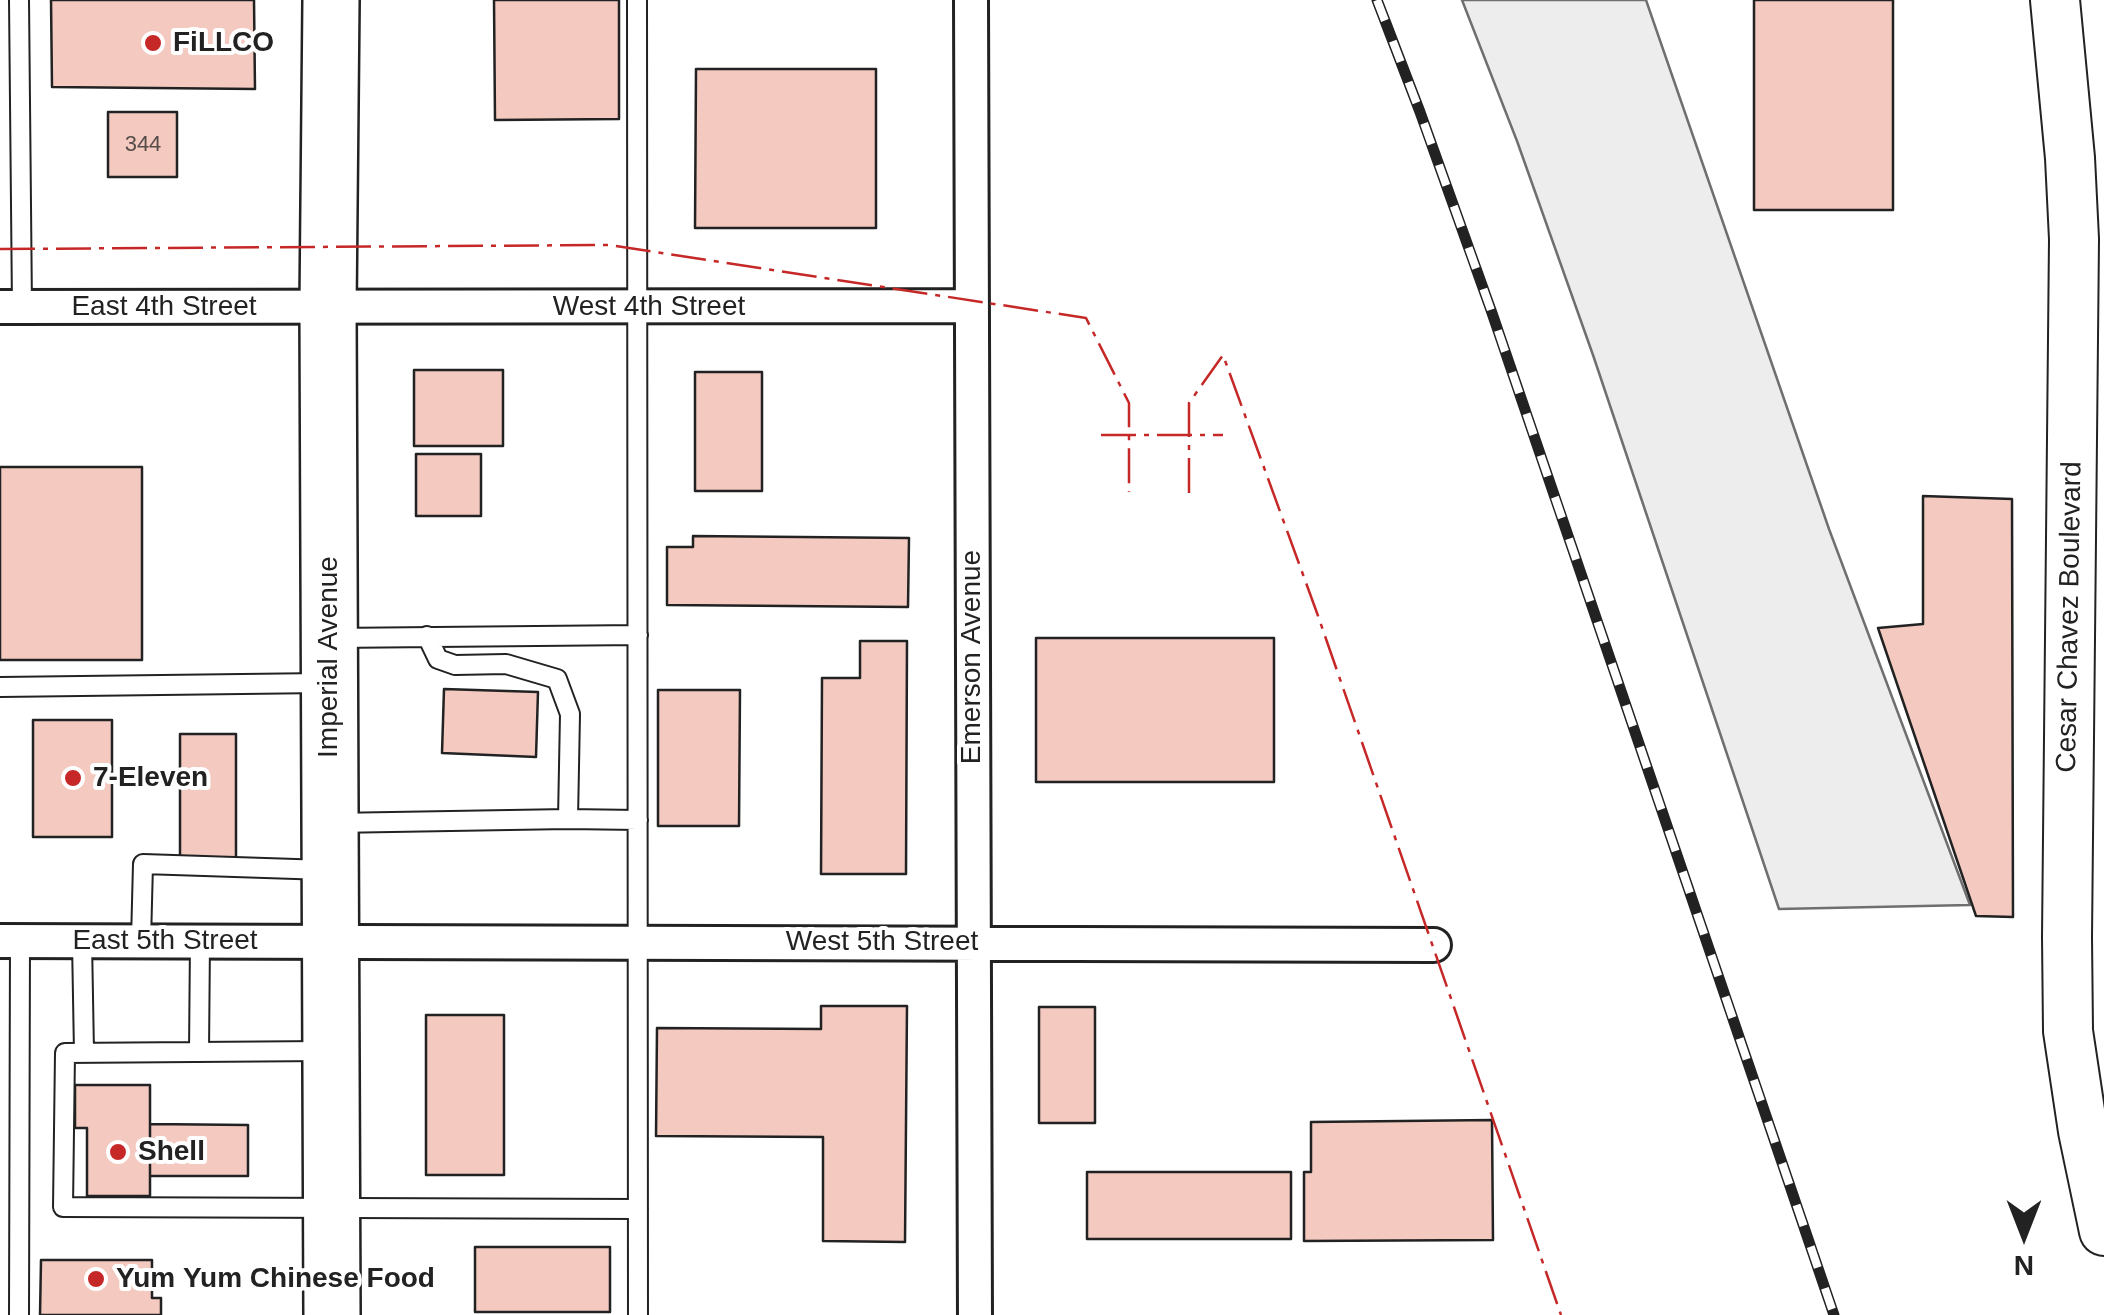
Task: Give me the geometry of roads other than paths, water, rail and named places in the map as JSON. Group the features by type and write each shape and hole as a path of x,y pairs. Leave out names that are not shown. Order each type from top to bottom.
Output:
{"highway":[{"name":"Imperial Avenue","path":"331,0 328,660 332,1315"}],"main road":[{"name":"Cesar Chavez Boulevard","path":"2055,0 2074,239 2068,1030 2083,1131 2104,1230"}],"street":[{"name":"Emerson Avenue","path":"970,0 974,1315"},
{"name":"West 4th Street","path":"328,308 970,306"},
{"name":"East 4th Street","path":"11,307 328,308"},
{"name":"East 5th Street","path":"10,941 329,941"},
{"name":"West 5th Street","path":"329,941 1434,945"}],"lane":[{"path":"11,307 19,0"},
{"path":"637,0 638,1315"},
{"path":"0,687 328,660 427,636 638,635"},
{"path":"427,636 438,659 455,665 506,664 556,679 570,714 568,819"},
{"path":"140,941 143,864 568,819 638,820"},
{"path":"10,941 10,1261 19,1315"},
{"path":"82,941 84,1053"},
{"path":"198,1052 200,941"},
{"path":"330,1051 65,1053 63,1207 638,1209"}],"railway":[{"path":"1377,0 1492,313 1834,1315"}],"place":[{"name":"FiLLCO","path":"153,43"},
{"name":"7-Eleven","path":"73,778"},
{"name":"Shell","path":"118,1152"},
{"name":"Yum Yum Chinese Food","path":"96,1279"}]}
